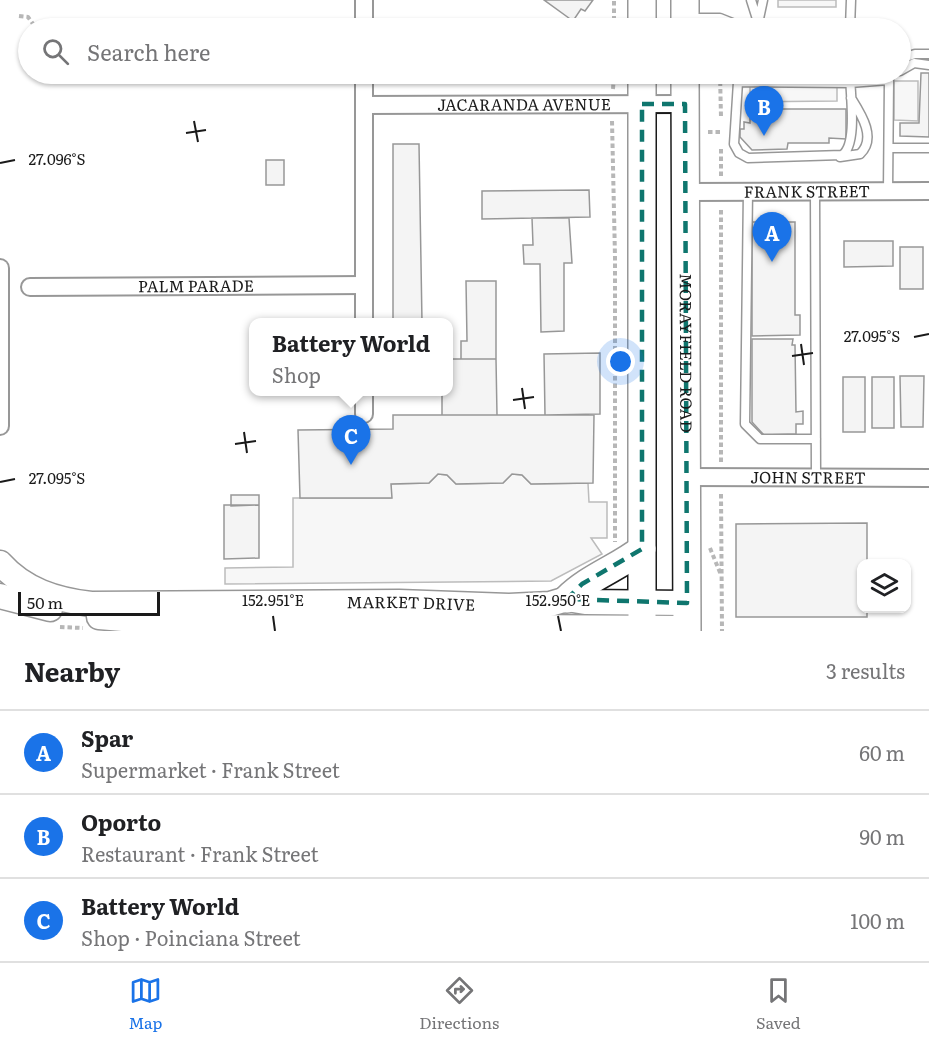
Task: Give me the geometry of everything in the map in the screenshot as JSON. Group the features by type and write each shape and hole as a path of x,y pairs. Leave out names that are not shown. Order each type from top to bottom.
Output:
{"main road":[{"path":"642,0 642,18"},
{"path":"642,84 642,620"},
{"name":"MORAYFIELD ROAD","path":"685,84 687,621"},
{"path":"567,599 582,584 626,562 642,549"}],"street":[{"path":"364,0 364,18"},
{"path":"364,84 364,318"},
{"name":"JACARANDA AVENUE","path":"364,105 685,104"},
{"name":"FRANK STREET","path":"685,192 929,191"},
{"path":"0,268 0,426"},
{"name":"PALM PARADE","path":"30,287 364,285"},
{"path":"364,396 364,414"},
{"name":"JOHN STREET","path":"686,477 929,478"},
{"name":"MARKET DRIVE","path":"0,563 11,575 29,587 60,599 91,604 346,619 687,621"},
{"name":"MARKET DRIVE","path":"0,596 71,613 150,623 203,626 346,619 550,604 567,599 585,602 642,620"}],"lane":[{"path":"751,0 756,18"},
{"path":"758,18 763,0"},
{"path":"850,18 851,0"},
{"path":"685,16 720,18"},
{"path":"911,55 929,54"},
{"path":"911,65 914,63 929,65"},
{"path":"738,84 734,144 739,153 748,158 832,157 860,154 866,145 866,122 850,98"},
{"path":"832,157 848,151 851,143 850,84"},
{"path":"888,191 891,84"},
{"path":"889,148 929,148"},
{"path":"748,191 745,424 760,439 816,439"},
{"path":"815,191 816,478"}],"path":[{"path":"614,0 614,18"},
{"path":"19,16 28,18"},
{"path":"613,84 614,548"},
{"path":"719,84 722,191 723,631"}],"highlighted area":[{"path":"642,104 685,104 687,603 567,599 582,584 642,549"}],"shaded area":[{"path":"778,0 836,0 836,7 778,7"},
{"path":"911,81 918,81 918,121 894,120 894,84 911,84"},
{"path":"837,85 837,101 750,102 750,86"},
{"path":"438,474 447,475 456,484 503,483 512,474 522,475 531,484 588,483 589,502 607,502 607,538 591,538 602,554 551,581 225,584 225,568 293,567 293,498 391,498 391,484 429,483"}],"building":[{"path":"544,0 593,0 585,11 581,9 575,18 569,18"},
{"path":"921,73 929,73 929,137 900,136 900,123 919,123"},
{"path":"750,109 846,109 846,139 829,138 829,143 788,143 787,149 752,150 740,137 740,129 744,129 744,122 750,123"},
{"path":"393,144 419,144 422,318 393,318"},
{"path":"266,160 284,160 284,185 266,185"},
{"path":"589,190 590,217 482,219 482,191"},
{"path":"532,218 569,218 572,263 564,263 564,331 541,332 540,264 524,264 523,245 533,245"},
{"path":"752,222 795,222 795,315 800,315 800,335 752,336"},
{"path":"844,241 893,241 893,266 844,267"},
{"path":"900,247 923,247 923,289 900,289"},
{"path":"466,281 496,281 496,359 461,359 461,341 467,341"},
{"path":"752,339 793,339 796,412 803,411 803,424 796,424 796,434 764,435 752,422"},
{"path":"600,353 600,414 545,415 544,354"},
{"path":"453,359 496,359 497,415 442,415 442,396 453,396"},
{"path":"900,376 924,376 923,427 901,427"},
{"path":"843,377 865,377 865,432 843,432"},
{"path":"872,377 894,377 894,428 872,428"},
{"path":"393,415 594,415 593,483 531,484 522,475 512,474 503,483 456,484 447,475 438,474 429,483 391,484 392,498 300,498 298,430 393,429"},
{"path":"231,495 259,495 259,505 231,506"},
{"path":"224,505 259,505 259,558 224,559"},
{"path":"867,523 867,559 857,559 857,613 867,613 867,617 736,617 736,524"}],"place":[{"name":"Oporto","path":"764,136"},
{"name":"Spar","path":"772,262"},
{"name":"Battery World","path":"351,465"}]}
